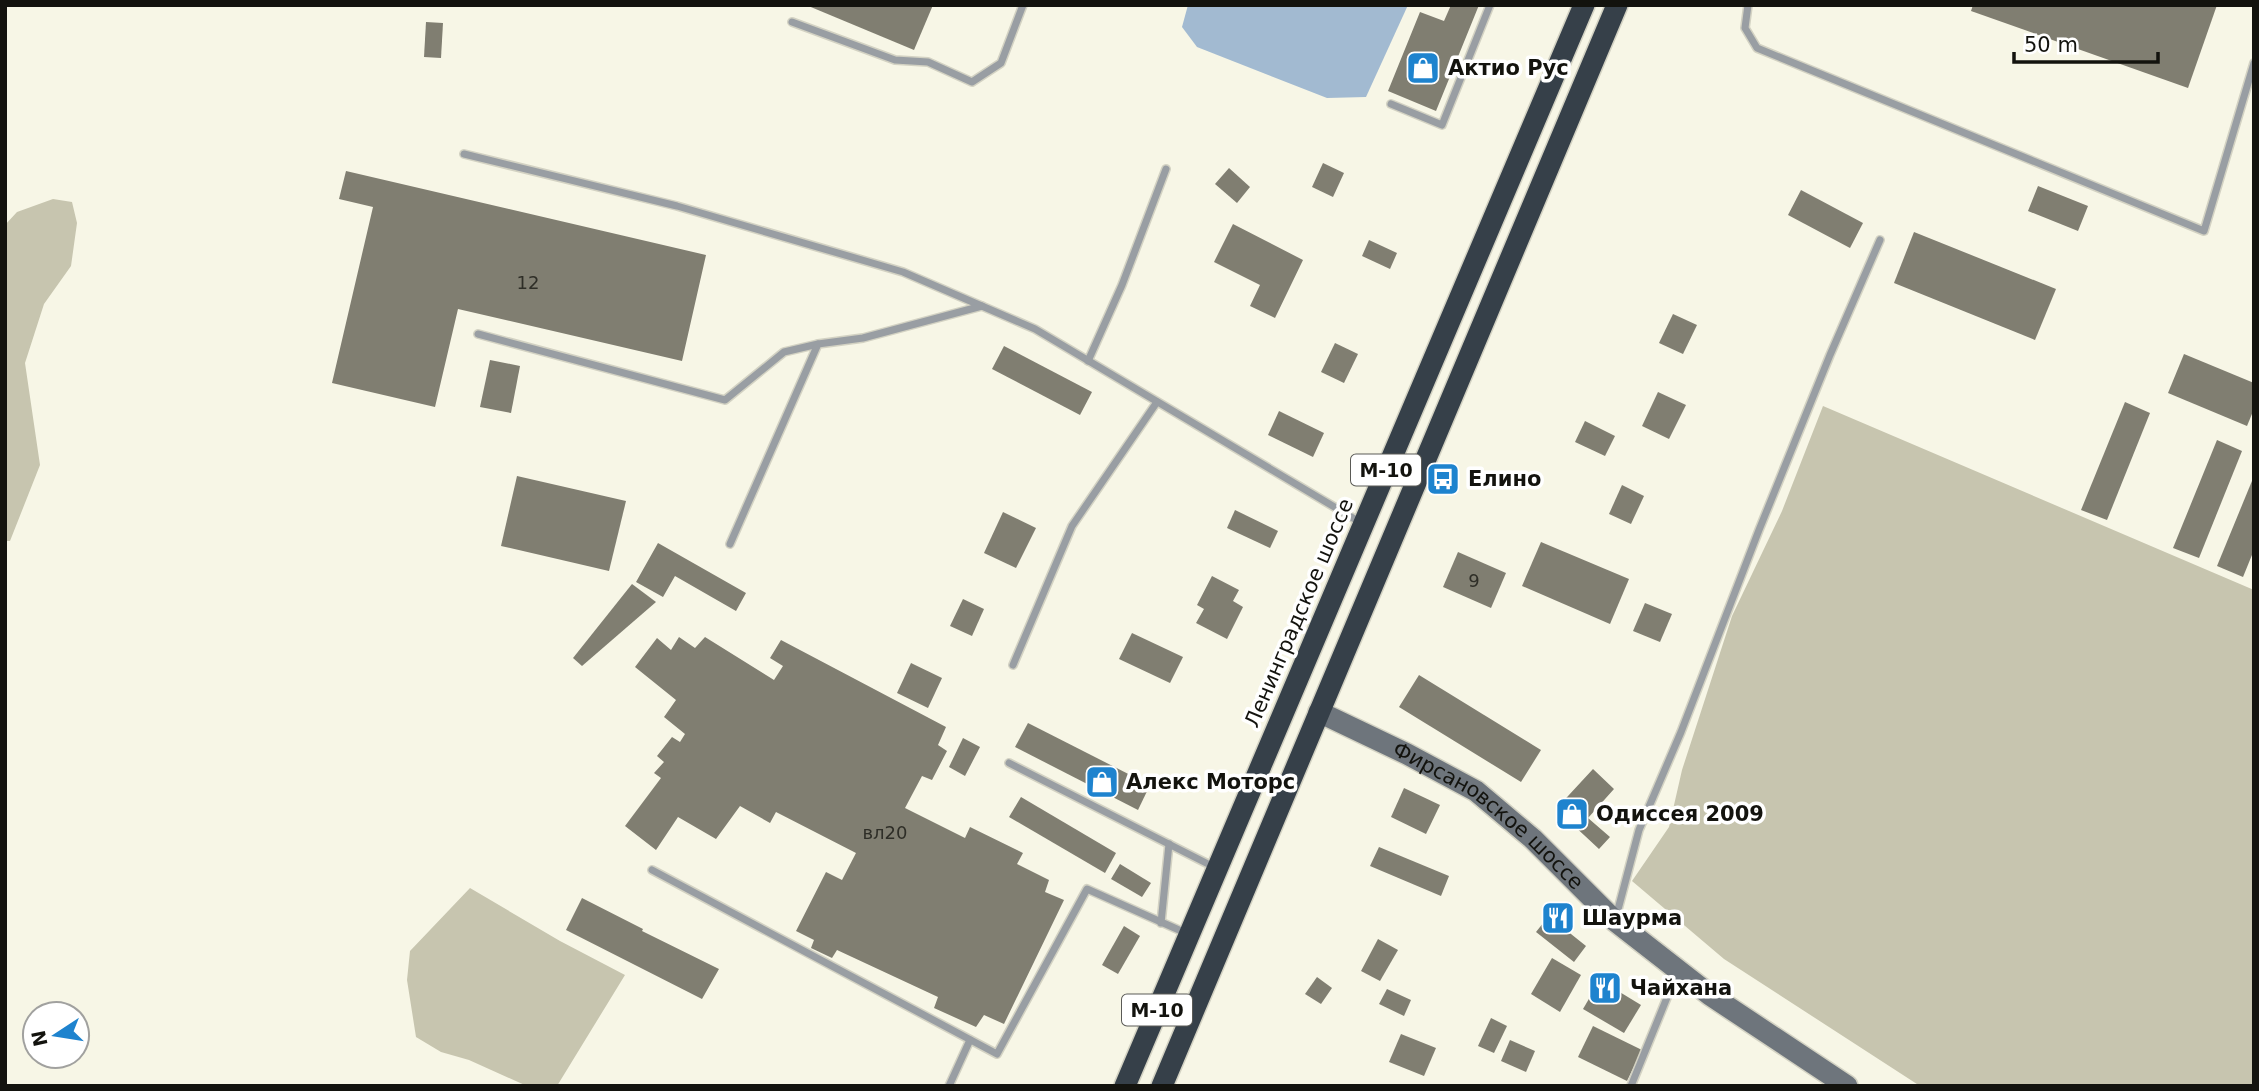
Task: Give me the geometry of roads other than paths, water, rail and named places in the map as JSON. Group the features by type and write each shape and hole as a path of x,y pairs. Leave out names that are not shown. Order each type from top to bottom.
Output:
{"highway":[{"name":"Ленинградское шоссе","path":"1125,1086 1584,5"},
{"name":"М-10","path":"1162,1086 1617,5"}],"main road":[{"name":"Фирсановское шоссе","path":"1319,712 1476,791 1533,839 1615,921 1710,995 1847,1086"}],"lane":[{"path":"792,22 895,60 928,62 972,82 1001,62 1023,5"},
{"path":"1391,104 1442,125 1490,5"},
{"path":"1748,5 1745,28 1757,48 2204,231 2254,63"},
{"path":"464,154 677,206 890,268 1035,329 1363,524"},
{"path":"1088,361 1122,285 1166,169"},
{"path":"1615,921 1639,830 1681,732 1759,530 1880,240"},
{"path":"478,334 725,400 784,352 863,338 982,306"},
{"path":"730,544 818,344"},
{"path":"1013,665 1072,526 1157,402"},
{"path":"1009,763 1217,868"},
{"path":"1161,923 1169,844"},
{"path":"652,870 997,1054 1087,889 1188,935"},
{"path":"1631,1086 1678,970"},
{"path":"949,1086 970,1040"}],"water":[{"path":"1188,5 1408,5 1366,97 1327,98 1197,47 1182,27"}],"place":[{"name":"Актио Рус","path":"1423,68"},
{"name":"Елино","path":"1443,479"},
{"name":"Алекс Моторс","path":"1102,782"},
{"name":"Одиссея 2009","path":"1572,814"},
{"name":"Шаурма","path":"1558,918"},
{"name":"Чайхана","path":"1605,988"}]}
